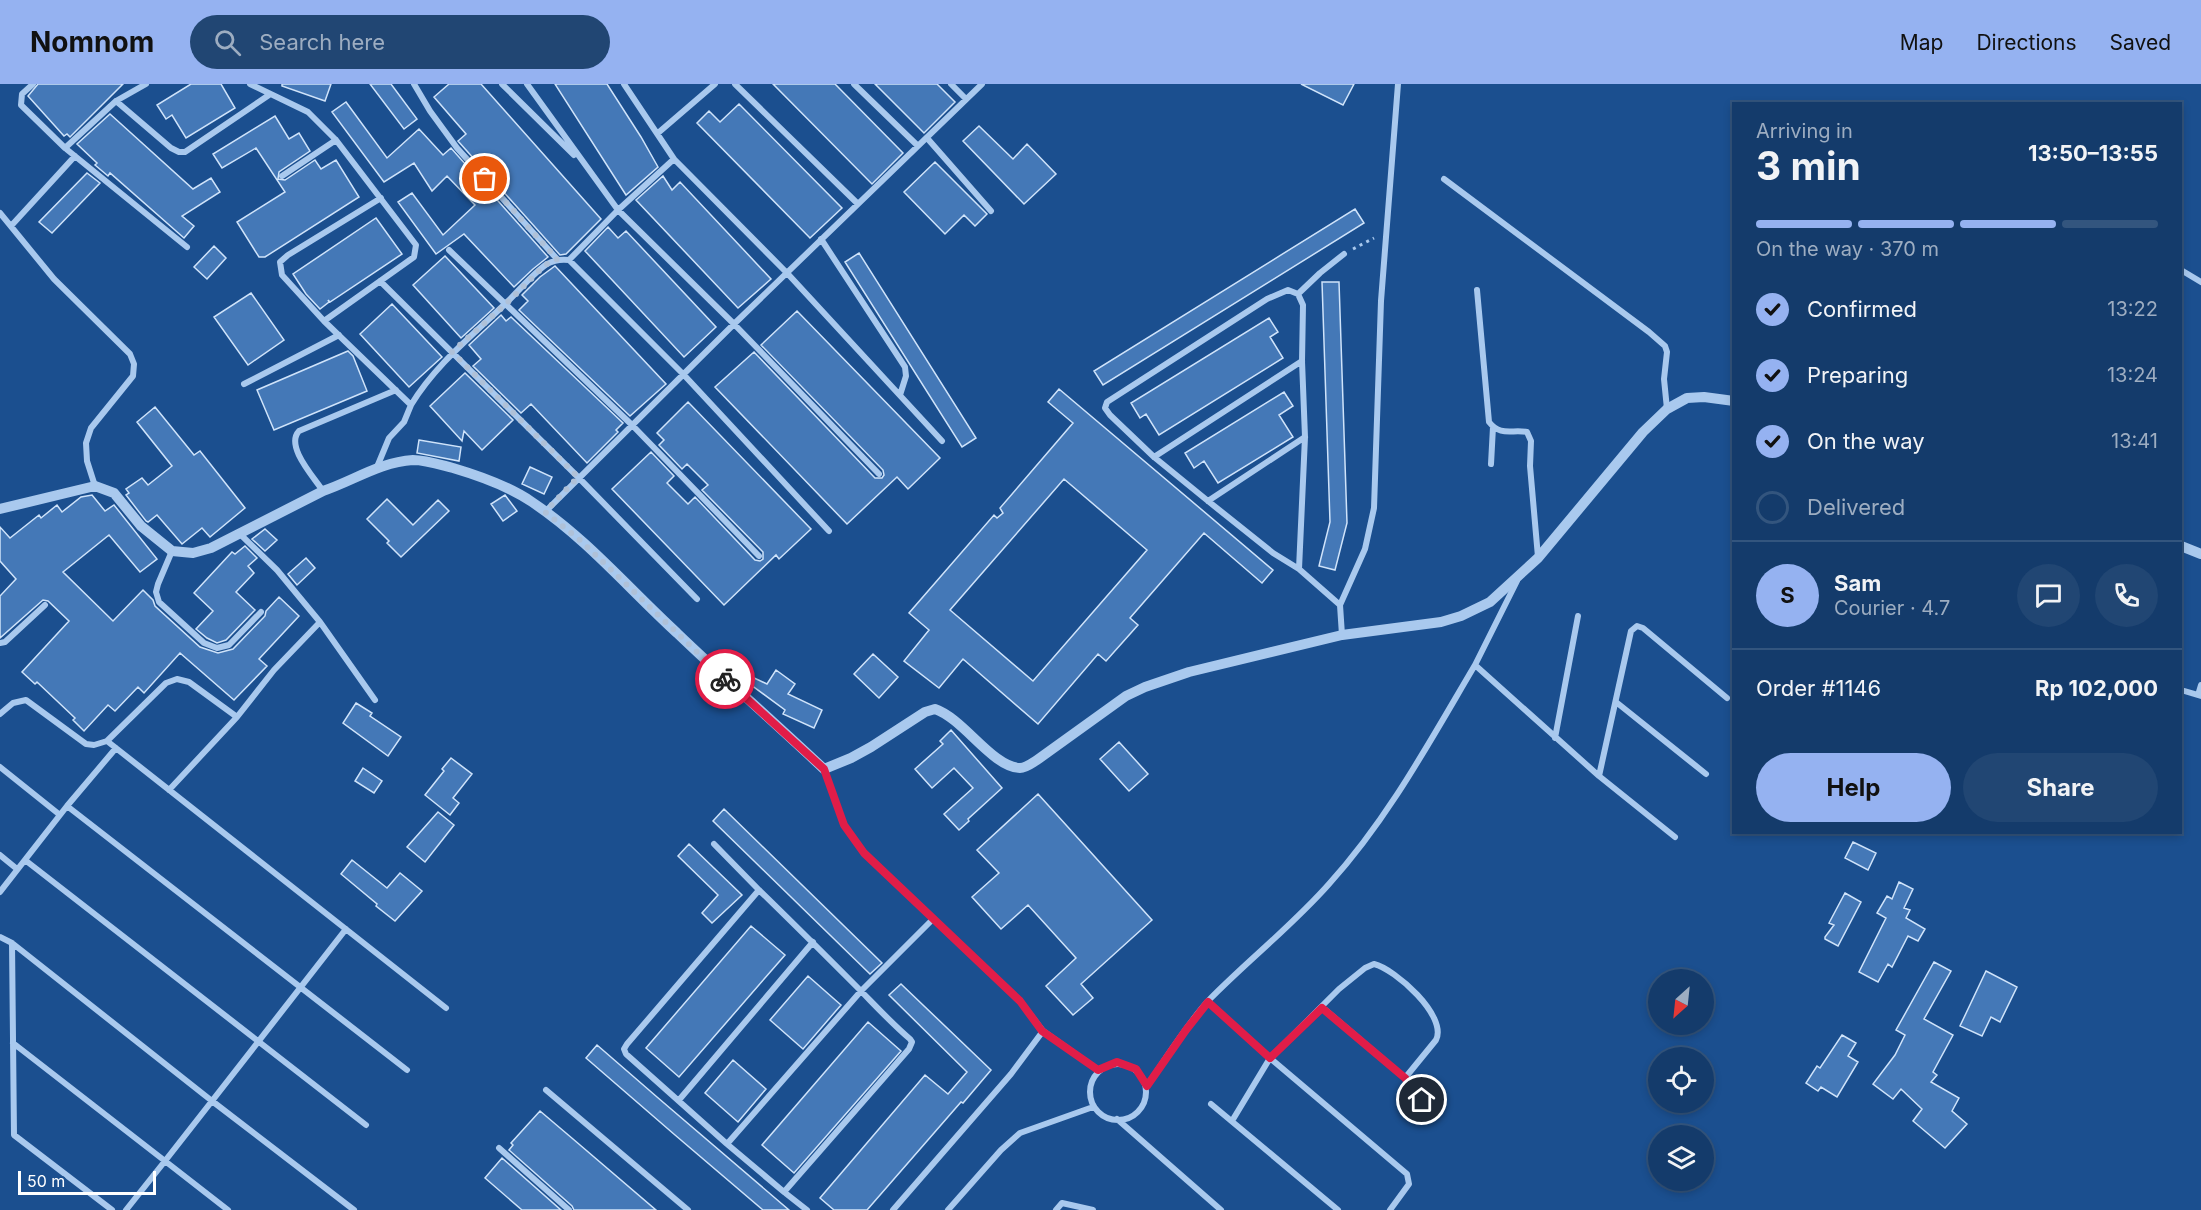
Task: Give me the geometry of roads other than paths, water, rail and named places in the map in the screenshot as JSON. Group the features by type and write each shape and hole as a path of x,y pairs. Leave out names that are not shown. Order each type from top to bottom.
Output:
{"street":[{"path":"33,84 22,94 21,105 65,148 187,247"},
{"path":"65,148 116,101 146,84"},
{"path":"250,84 308,112 336,140 416,245 414,257 324,321"},
{"path":"414,84 457,148 557,259"},
{"path":"418,90 424,84"},
{"path":"502,84 588,168"},
{"path":"528,84 618,210 734,324 879,474"},
{"path":"624,84 675,159 787,273 942,441"},
{"path":"658,133 715,84"},
{"path":"735,84 857,203"},
{"path":"854,84 918,146"},
{"path":"951,84 966,99"},
{"path":"545,512 857,203 982,84"},
{"path":"1342,635 1340,605 1365,549 1374,508 1381,301 1398,84"},
{"path":"116,101 171,148 184,152 269,95"},
{"path":"927,138 991,211"},
{"path":"282,176 336,140"},
{"path":"11,226 75,156"},
{"path":"569,260 618,210 675,159"},
{"path":"1443,179 1665,346 1667,352 1664,379 1667,409"},
{"path":"381,198 280,262 282,275 324,321 411,405"},
{"path":"0,213 54,279 130,354 134,364 133,376 91,428 86,443 87,461 95,486"},
{"path":"821,239 905,367 906,376 900,395"},
{"path":"449,250 633,426 759,556"},
{"path":"1298,294 1344,254"},
{"path":"377,467 389,438 404,422 423,385 452,352 506,304 545,265 557,259 569,260 684,375 829,531"},
{"path":"2182,271 2201,282"},
{"path":"380,281 578,477 697,599"},
{"path":"1299,569 1305,437 1302,361 1303,306 1298,294 1288,290 1267,299 1107,402 1105,408 1154,457 1272,553 1299,569 1340,605"},
{"path":"1477,290 1489,422 1493,427 1507,433 1527,432 1531,437 1530,466 1538,558"},
{"path":"244,384 339,335"},
{"path":"1154,457 1302,361"},
{"path":"323,491 295,448 295,435 299,431 396,390"},
{"path":"824,769 846,761 925,712 935,709 959,723 992,754 1012,766 1026,767 1126,696 1145,687 1189,672 1342,635 1422,626 1461,616 1490,602 1538,558 1643,432 1667,409 1687,398 1704,397 1732,401"},
{"path":"1491,464 1493,427"},
{"path":"1208,501 1305,437"},
{"path":"0,509 95,486 114,493 141,526 172,551 193,553 211,548 323,491 377,467 414,460 490,480 530,500 580,540 674,631 824,769 844,825 864,853 1020,1001 1042,1031 1098,1070"},
{"path":"240,534 277,570 320,622 375,700"},
{"path":"2182,546 2201,554"},
{"path":"172,551 158,584 156,592 159,602 204,643 216,648 230,645 261,612"},
{"path":"1147,1086 1136,1069 1117,1062 1098,1070 1089,1087 1093,1107 1108,1120 1129,1119 1144,1106 1147,1086 1208,1002 1328,885 1389,808 1475,665 1522,572"},
{"path":"0,643 5,642 45,605"},
{"path":"1555,738 1578,616"},
{"path":"170,790 237,717 274,670 320,622"},
{"path":"1599,776 1631,631 1637,626 1643,628 1727,698"},
{"path":"1475,665 1599,776 1675,837"},
{"path":"0,714 13,703 26,700 86,744 94,746 107,741 165,683 177,678 189,682 237,717"},
{"path":"2182,690 2199,696 2201,686"},
{"path":"1616,702 1706,774"},
{"path":"107,741 446,1008"},
{"path":"0,892 116,748"},
{"path":"0,767 60,815"},
{"path":"67,806 407,1070"},
{"path":"714,844 912,1042 909,1049 784,1192"},
{"path":"0,855 18,869"},
{"path":"25,861 366,1125"},
{"path":"759,890 624,1049 626,1054 727,1144 807,1210"},
{"path":"727,1144 861,991 933,919"},
{"path":"126,1210 346,929"},
{"path":"0,937 12,943 354,1210"},
{"path":"679,1100 813,942"},
{"path":"12,943 14,1135 111,1210"},
{"path":"1232,1121 1270,1058 1340,989 1370,965 1377,964 1399,979 1432,1012 1439,1030 1431,1048 1405,1078"},
{"path":"1208,1002 1270,1058 1407,1173 1410,1177 1409,1184 1390,1210"},
{"path":"1322,1008 1405,1078 1422,1100"},
{"path":"893,1210 1011,1074 1042,1031"},
{"path":"13,1043 228,1210"},
{"path":"546,1090 688,1210"},
{"path":"1211,1104 1338,1210"},
{"path":"948,1210 1001,1150 1020,1133 1093,1107"},
{"path":"1117,1119 1221,1210"},
{"path":"499,1148 569,1210"},
{"path":"1056,1210 1062,1203 1093,1210"}]}
